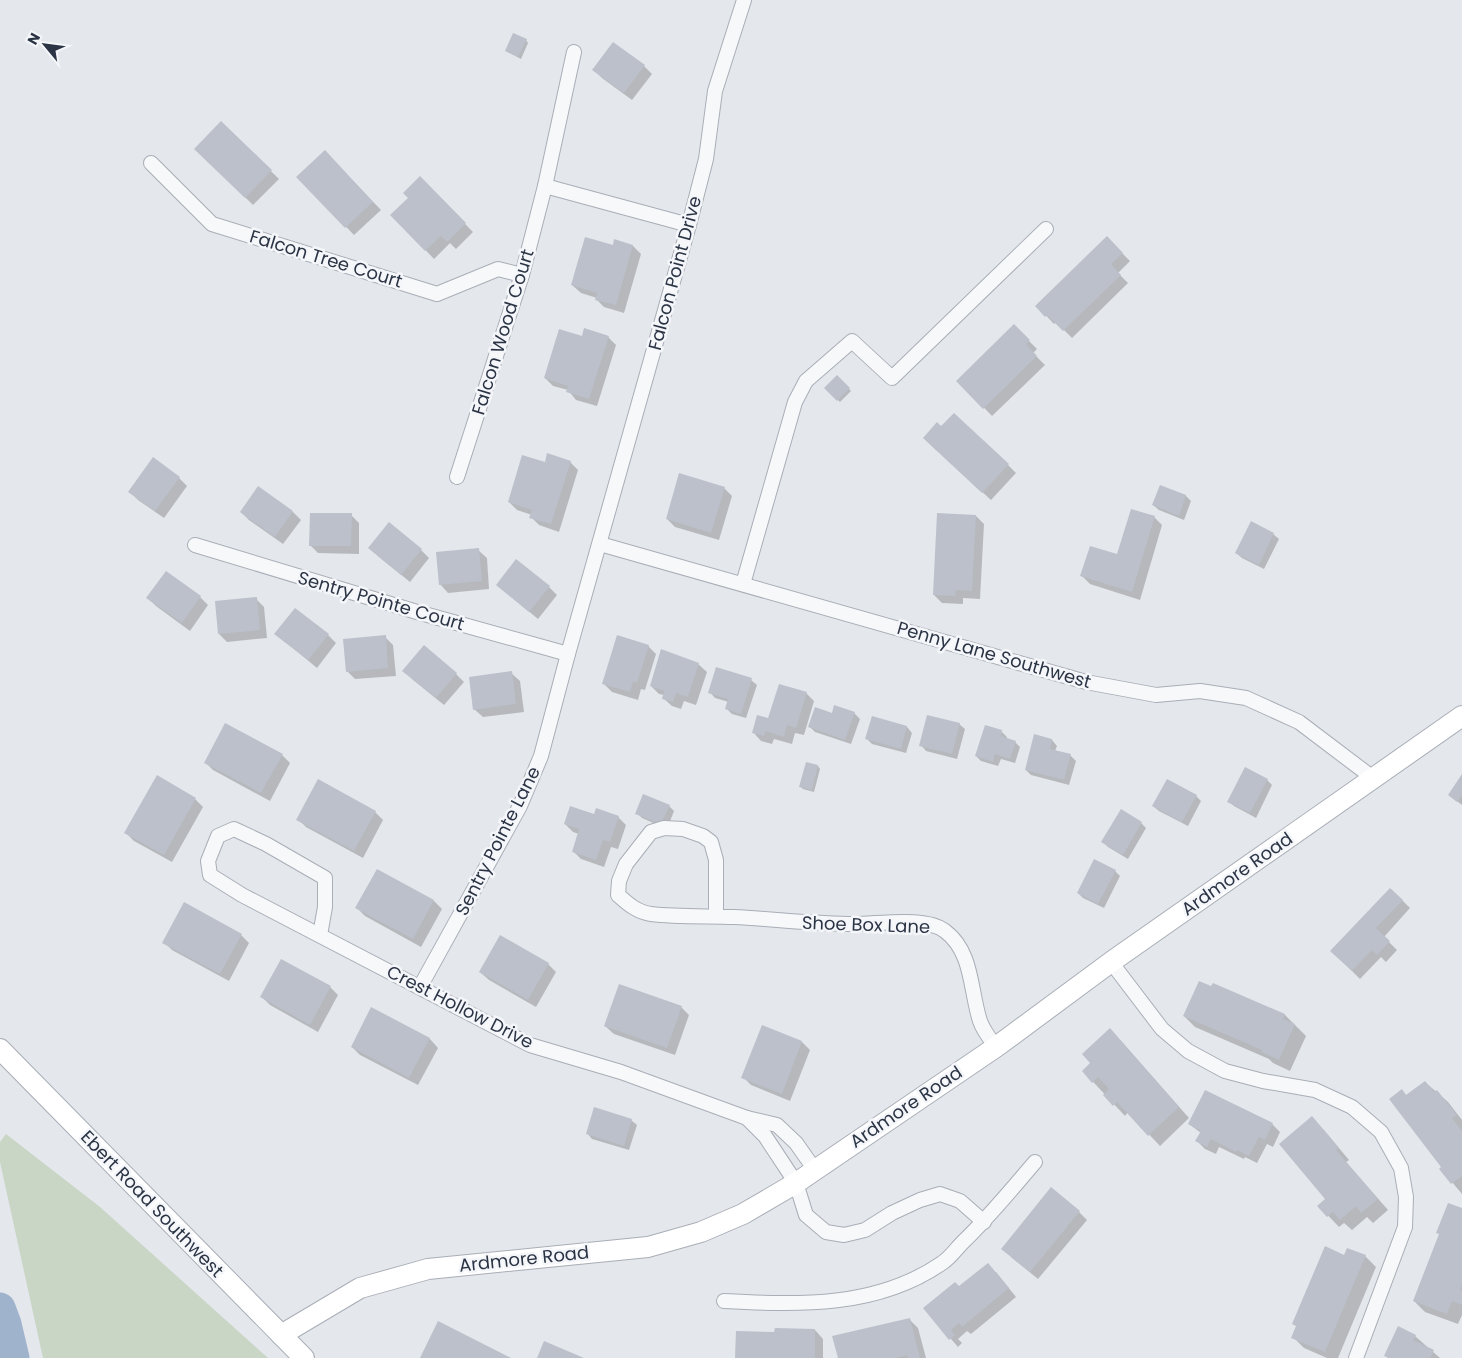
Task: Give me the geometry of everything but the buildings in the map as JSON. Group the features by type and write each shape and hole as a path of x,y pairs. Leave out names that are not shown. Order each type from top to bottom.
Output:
{"street":[{"name":"Falcon Point Drive","path":"600,544 706,159 715,91 744,0"},
{"name":"Falcon Wood Court","path":"457,477 522,275 545,186 574,52"},
{"name":"Falcon Tree Court","path":"151,164 212,224 437,294 498,269 522,275"},
{"path":"545,186 689,225"},
{"path":"743,584 795,402 806,381 852,340 892,378 1046,229"},
{"name":"Penny Lane Southwest","path":"600,544 1086,682 1156,695 1200,690 1246,698 1299,722 1373,778"},
{"name":"Sentry Pointe Lane","path":"420,987 520,806 541,756 600,544"},
{"name":"Sentry Pointe Court","path":"195,545 417,612 568,654"},
{"name":"Ardmore Road","path":"281,1335 360,1288 428,1269 648,1247 701,1232 743,1214 796,1183 996,1047 1111,962 1462,716"},
{"name":"Shoe Box Lane","path":"716,916 716,860 711,842 703,836 684,829 664,828 651,832 626,864 619,881 618,895 629,906 649,914 716,916 792,922 912,923 934,925 945,931 959,945 966,961 980,1022 996,1047"},
{"name":"Crest Hollow Drive","path":"320,935 326,907 325,878 266,844 234,829 218,836 208,861 210,876 242,895 530,1045 621,1072 747,1118 777,1125 796,1143 814,1170"},
{"path":"1111,962 1162,1029 1188,1051 1226,1071 1263,1081 1315,1090 1352,1107 1381,1132 1401,1168 1406,1197 1405,1227 1356,1358"},
{"name":"Ebert Road Southwest","path":"0,1049 304,1358"},
{"name":"Crest Hollow Drive","path":"747,1118 764,1136 796,1183 806,1215 826,1232 844,1235 865,1230 892,1212 940,1194 960,1201 984,1222"},
{"path":"724,1301 782,1304 829,1302 867,1296 909,1283 943,1262 984,1222 1035,1162"}],"green space":[{"path":"6,1134 100,1207 268,1358 43,1358 0,1162 0,1142"}],"waterway":[{"path":"0,1308 14,1358"}]}
